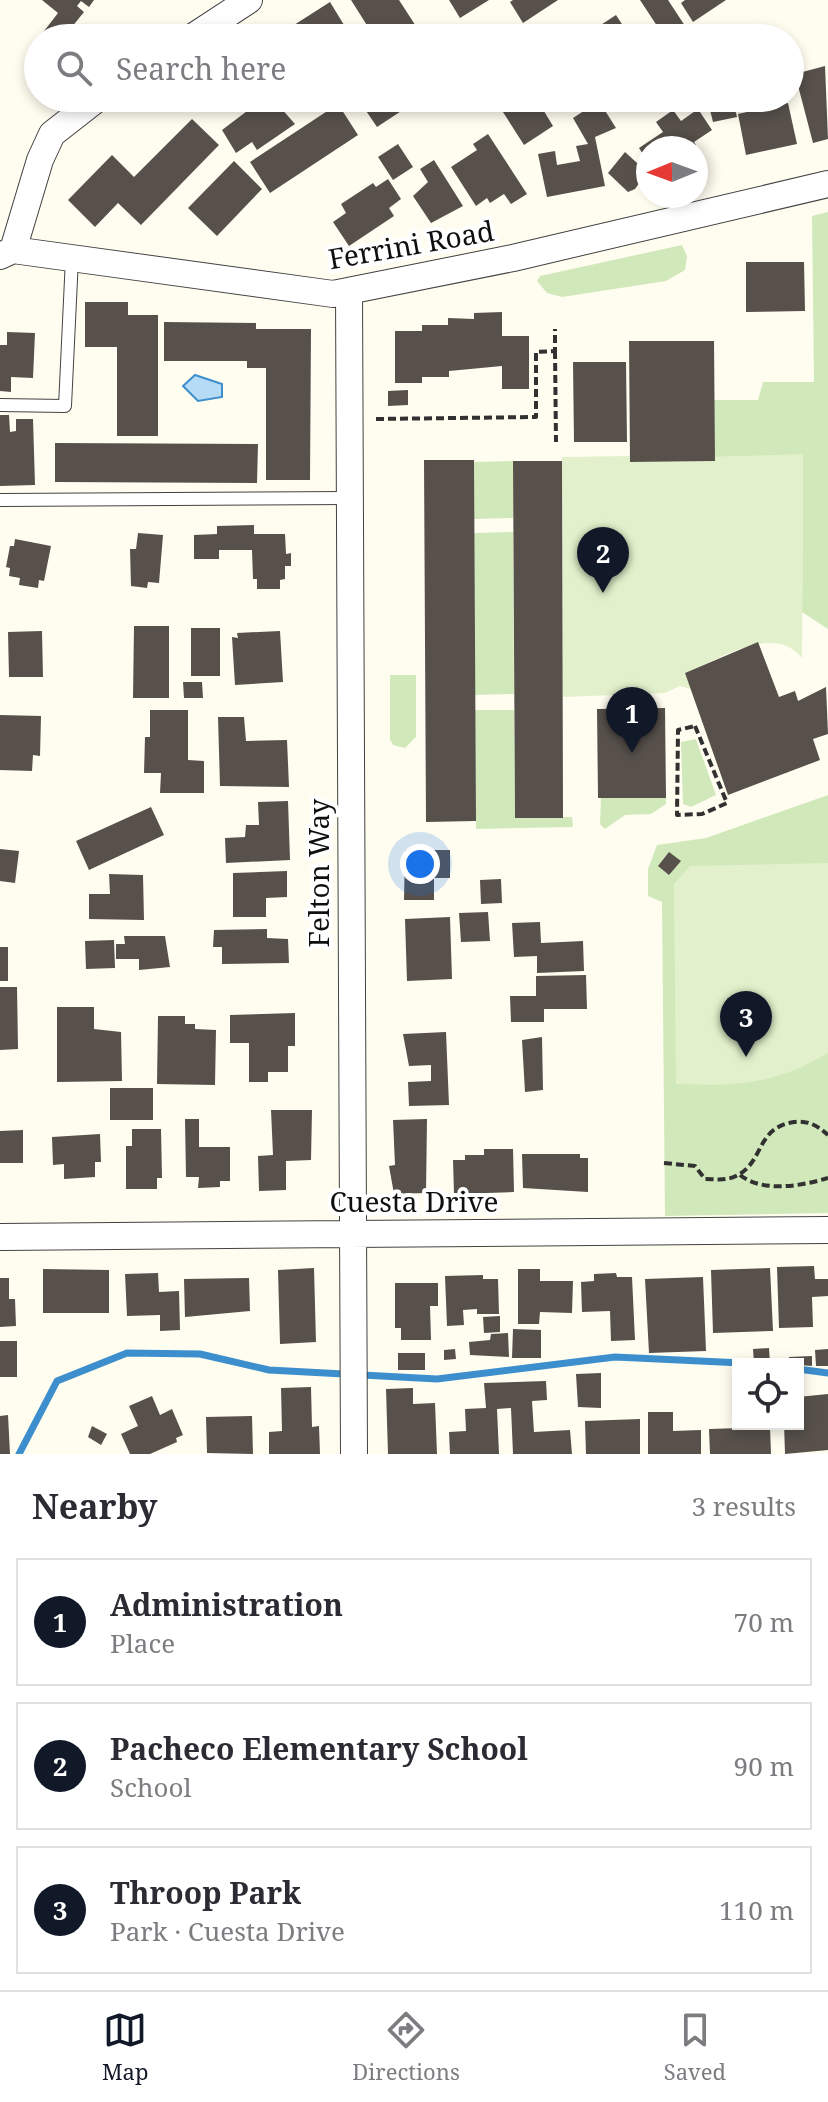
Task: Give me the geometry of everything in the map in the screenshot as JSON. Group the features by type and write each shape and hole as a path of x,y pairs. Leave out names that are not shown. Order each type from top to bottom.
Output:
{"street":[{"path":"212,24 249,0"},
{"path":"7,253 52,134 80,112"},
{"name":"Ferrini Road","path":"7,253 72,258 333,294 513,258 828,184"},
{"name":"Felton Way","path":"349,291 354,1454"},
{"name":"Cuesta Drive","path":"0,1237 828,1230"}],"lane":[{"path":"0,405 65,406 72,258"},
{"path":"0,500 349,498"}],"path":[{"path":"555,329 556,442"},
{"path":"376,419 536,417 536,352 555,351"},
{"path":"695,726 727,803 702,814 677,815 678,730 695,726"},
{"path":"664,1163 695,1166 705,1179 725,1180 740,1175 755,1159 761,1142 776,1126 799,1122 816,1125 828,1135"},
{"path":"740,1175 748,1181 768,1186 828,1178"}],"green space":[{"path":"828,212 828,629 802,612 803,455 715,457 714,400 758,400 763,382 814,382 812,216"},
{"path":"682,245 687,256 685,270 666,281 562,297 547,293 537,281 540,276"},
{"path":"803,454 802,658 790,648 776,643 761,643 729,653 685,673 691,689 680,686 665,693 563,697 562,457 630,456 631,462 715,461 715,457"},
{"path":"513,461 513,518 474,519 474,462"},
{"path":"513,532 514,694 475,695 474,533"},
{"path":"390,675 416,675 416,737 405,748 393,745 390,739"},
{"path":"475,710 514,710 515,817 572,817 573,827 476,829"},
{"path":"696,739 716,795 691,807 683,804 681,742"},
{"path":"828,795 828,1213 665,1216 662,902 648,896 648,869 657,845 706,838"},
{"path":"601,798 666,798 666,804 651,814 625,815 605,829 600,824"},
{"path":"828,863 828,1053 790,1072 755,1081 676,1084 674,884 690,866"}],"water":[{"path":"195,375 222,384 222,397 198,401 183,386"}],"building":[{"path":"42,0 94,0 89,7 81,1 77,6 84,12 74,24 50,24 58,13"},
{"path":"351,0 399,0 415,24 366,24"},
{"path":"449,0 489,0 460,18"},
{"path":"558,0 523,23 510,2"},
{"path":"640,0 668,0 684,24 656,24"},
{"path":"685,0 726,0 693,22 681,3"},
{"path":"330,2 343,24 296,24"},
{"path":"616,15 622,24 602,24"},
{"path":"825,66 828,139 813,143 804,108 804,72"},
{"path":"246,112 284,112 295,124 257,150 252,142 236,153 222,130"},
{"path":"326,112 343,112 358,135 270,193 250,162"},
{"path":"367,112 400,112 377,127"},
{"path":"503,112 544,112 553,126 524,145"},
{"path":"582,112 606,112 616,128 595,137 605,186 547,197 538,154 555,151 557,165 580,161 576,146 588,144 573,118"},
{"path":"674,112 681,121 694,112 700,112 712,130 703,136 657,136 663,132 656,122"},
{"path":"710,112 736,112 737,117 713,122"},
{"path":"790,112 797,144 746,155 738,114"},
{"path":"192,119 219,145 141,225 118,203 95,227 68,200 112,155 134,177"},
{"path":"488,134 527,194 511,204 504,194 490,203 487,198 476,206 451,167 477,150 473,144"},
{"path":"398,144 413,167 393,180 378,157"},
{"path":"625,152 636,162 636,188 628,192 608,173"},
{"path":"434,160 463,206 431,223 413,196 428,182 420,169"},
{"path":"234,161 262,189 217,236 188,208"},
{"path":"388,179 401,199 389,208 394,216 349,246 333,222 346,213 341,204 373,183 376,187"},
{"path":"746,262 804,262 805,311 746,312"},
{"path":"85,302 128,302 128,315 158,315 158,436 117,436 117,347 85,347"},
{"path":"502,312 502,336 529,336 529,389 502,389 502,366 449,371 449,377 422,377 422,383 395,383 395,331 422,331 422,325 448,325 448,318 474,319 474,313"},
{"path":"164,322 256,323 256,329 311,329 310,480 266,480 266,368 247,368 247,361 164,361"},
{"path":"7,332 35,333 33,378 11,377 11,392 0,391 0,345 7,345"},
{"path":"629,341 714,341 715,461 630,462"},
{"path":"573,362 626,362 627,442 574,442"},
{"path":"408,390 408,405 388,406 388,391"},
{"path":"0,415 9,415 10,432 16,431 16,419 33,419 35,485 0,486"},
{"path":"55,443 258,444 257,483 55,482"},
{"path":"424,460 474,460 476,821 426,822"},
{"path":"513,461 562,461 563,818 515,818"},
{"path":"254,525 254,534 285,534 286,554 291,553 291,566 285,566 285,579 280,580 280,589 257,589 257,579 253,579 252,550 219,550 219,559 194,559 194,535 217,534 217,526"},
{"path":"138,533 163,535 159,583 148,582 147,588 131,586 130,549 136,549"},
{"path":"15,539 51,546 44,581 39,580 38,588 19,585 20,578 9,576 10,568 6,567 10,546 14,546"},
{"path":"134,626 169,626 169,698 133,698"},
{"path":"191,628 220,628 220,676 191,676"},
{"path":"42,631 43,677 9,677 8,632"},
{"path":"280,631 283,682 235,685 232,637 238,638 237,633"},
{"path":"758,642 779,697 795,691 798,701 826,687 828,734 813,739 820,760 728,795 685,673"},
{"path":"183,682 202,682 203,698 184,698"},
{"path":"665,708 666,798 598,798 597,709"},
{"path":"150,710 188,710 188,760 204,761 204,793 160,793 161,773 144,773 145,737 150,737"},
{"path":"0,715 41,716 40,756 33,755 32,771 0,770"},
{"path":"218,717 244,717 246,741 287,740 289,787 220,786"},
{"path":"288,801 290,860 226,863 225,838 245,837 246,825 259,825 258,802"},
{"path":"151,807 164,835 89,870 76,841"},
{"path":"0,849 19,851 15,883 0,881"},
{"path":"405,850 450,850 450,878 434,878 434,900 404,900"},
{"path":"669,852 681,861 669,875 658,866"},
{"path":"287,871 287,897 266,898 266,917 233,917 233,873"},
{"path":"109,874 143,875 144,920 89,919 89,894 110,894"},
{"path":"501,879 502,903 481,904 480,880"},
{"path":"488,912 490,941 461,942 459,913"},
{"path":"450,917 452,979 407,981 405,919"},
{"path":"540,922 541,943 583,941 584,971 537,973 537,956 514,957 512,923"},
{"path":"267,929 267,938 288,939 289,963 222,964 222,947 213,947 214,930"},
{"path":"124,936 165,936 170,967 139,970 139,959 116,959 116,944 125,944"},
{"path":"114,940 115,968 86,969 85,941"},
{"path":"0,947 8,947 8,981 0,981"},
{"path":"586,975 587,1009 544,1009 544,1022 511,1022 510,996 536,996 536,976"},
{"path":"0,987 17,987 18,1049 0,1050"},
{"path":"57,1007 94,1007 94,1029 121,1032 122,1081 57,1082"},
{"path":"295,1013 295,1046 288,1046 288,1072 268,1072 268,1082 249,1082 249,1043 230,1043 230,1015"},
{"path":"158,1016 185,1016 185,1024 195,1024 195,1029 216,1030 215,1085 157,1084"},
{"path":"446,1032 449,1105 409,1106 408,1082 431,1081 431,1065 409,1066 403,1034"},
{"path":"542,1037 543,1090 525,1092 522,1040"},
{"path":"110,1088 153,1088 153,1120 110,1120"},
{"path":"271,1110 312,1110 311,1160 286,1161 286,1190 259,1191 258,1156 273,1155"},
{"path":"185,1119 199,1119 199,1147 230,1147 230,1181 220,1181 220,1187 198,1188 199,1177 186,1177"},
{"path":"427,1119 426,1193 394,1194 389,1166 395,1165 393,1120"},
{"path":"132,1129 161,1129 162,1178 157,1178 157,1189 126,1189 126,1146 132,1146"},
{"path":"23,1130 23,1163 0,1163 0,1131"},
{"path":"100,1134 101,1162 95,1162 95,1177 64,1179 64,1164 53,1165 52,1137"},
{"path":"484,1149 513,1149 514,1192 454,1194 453,1160 465,1160 465,1155 484,1155"},
{"path":"522,1154 580,1154 580,1158 588,1158 588,1192 523,1188"},
{"path":"814,1266 815,1279 828,1279 828,1296 812,1297 813,1327 779,1328 777,1267"},
{"path":"314,1268 316,1342 280,1344 278,1270"},
{"path":"770,1268 773,1331 713,1333 711,1270"},
{"path":"43,1269 109,1270 109,1313 43,1313"},
{"path":"518,1269 540,1269 540,1281 573,1281 572,1313 540,1312 539,1324 518,1324"},
{"path":"158,1273 159,1292 179,1291 180,1330 160,1331 160,1315 127,1316 125,1274"},
{"path":"616,1273 617,1277 632,1277 635,1340 611,1341 610,1311 582,1312 581,1282 594,1281 594,1274"},
{"path":"483,1275 483,1279 498,1279 499,1314 477,1314 477,1309 463,1310 464,1325 447,1326 445,1276"},
{"path":"703,1277 706,1351 649,1353 645,1279"},
{"path":"0,1278 9,1278 9,1299 15,1299 16,1326 0,1327"},
{"path":"249,1278 250,1311 185,1317 184,1279"},
{"path":"395,1283 438,1283 438,1306 430,1306 431,1340 401,1340 401,1328 395,1328"},
{"path":"500,1316 500,1332 484,1333 483,1317"},
{"path":"513,1329 541,1330 541,1358 512,1358"},
{"path":"508,1333 509,1357 470,1355 469,1342 490,1340 491,1334"},
{"path":"0,1341 17,1341 17,1377 0,1377"},
{"path":"769,1348 770,1358 754,1358 753,1349"},
{"path":"455,1349 456,1359 444,1360 444,1350"},
{"path":"828,1349 828,1366 816,1366 815,1350"},
{"path":"398,1353 425,1353 425,1370 398,1370"},
{"path":"812,1356 812,1366 804,1365 804,1358 789,1357"},
{"path":"601,1373 601,1408 578,1407 576,1374"},
{"path":"546,1381 547,1400 532,1401 534,1432 570,1430 572,1454 513,1454 511,1408 497,1409 499,1454 450,1454 449,1432 466,1431 465,1409 486,1408 484,1383"},
{"path":"311,1387 312,1427 319,1426 320,1454 269,1454 269,1432 282,1431 281,1388"},
{"path":"413,1388 413,1404 435,1403 437,1454 388,1454 386,1389"},
{"path":"828,1394 828,1450 785,1454 784,1430 804,1430 804,1396"},
{"path":"152,1396 160,1415 172,1409 183,1435 176,1438 177,1442 150,1454 130,1454 121,1434 138,1426 129,1406"},
{"path":"648,1412 673,1412 673,1431 701,1430 701,1454 648,1454"},
{"path":"8,1415 10,1454 0,1454 0,1416"},
{"path":"252,1416 253,1454 207,1453 206,1417"},
{"path":"640,1419 640,1454 586,1454 585,1421"},
{"path":"92,1426 107,1434 101,1445 88,1437"},
{"path":"709,1429 770,1430 771,1454 710,1454"}],"waterway":[{"path":"19,1454 57,1381 127,1353 200,1354 269,1370 437,1379 615,1357 732,1363"},
{"path":"804,1370 828,1373"}],"place":[{"name":"Pacheco Elementary School","path":"603,593"},
{"name":"Administration","path":"632,753"},
{"name":"Throop Park","path":"746,1057"}]}
